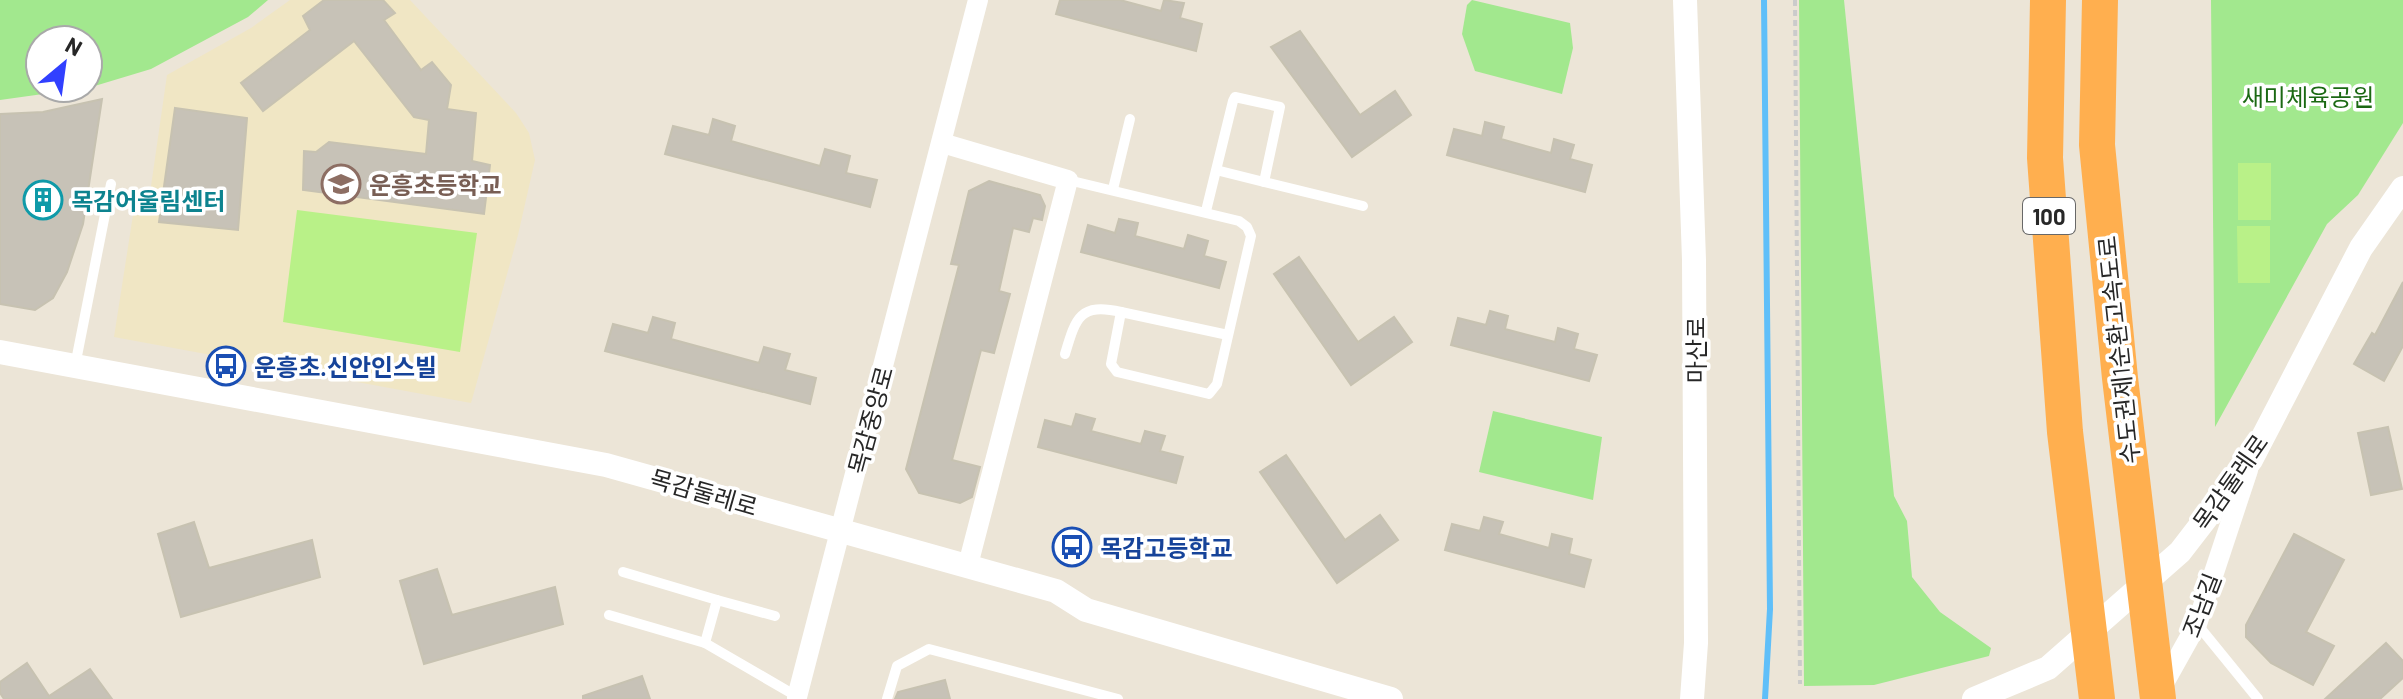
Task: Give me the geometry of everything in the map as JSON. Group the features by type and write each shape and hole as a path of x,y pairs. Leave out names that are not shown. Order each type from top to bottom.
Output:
{"highway":[{"name":"100","path":"2048,0 2045,158 2065,432 2097,699"},
{"name":"수도권제1순환고속도로","path":"2100,0 2097,145 2157,699"}],"street":[{"name":"목감중앙로","path":"800,698 978,0"},
{"name":"마산로","path":"1685,0 1694,260 1696,643 1692,699"},
{"path":"942,143 1068,180 968,565"},
{"name":"목감둘레로","path":"1974,699 2048,668 2180,552 2251,460 2361,248 2403,188"},
{"name":"목감둘레로","path":"0,352 606,465 1056,591 1086,610 1391,699"},
{"name":"조남길","path":"2157,699 2197,624 2251,460"}],"lane":[{"path":"1206,211 1235,97 1280,107 1264,182"},
{"path":"1113,189 1130,119"},
{"path":"1216,170 1363,206"},
{"path":"1068,180 1239,221 1247,227 1251,236 1217,384 1209,394 1117,372 1111,364 1121,312"},
{"path":"75,366 111,184"},
{"path":"1065,354 1074,324 1084,311 1100,307 1228,335"},
{"path":"623,572 775,616"},
{"path":"705,643 717,600"},
{"path":"609,615 705,643 800,698"},
{"path":"2197,624 2258,699"},
{"path":"887,699 897,666 929,649 1118,699"}],"path":[{"path":"1795,0 1800,684"}],"shaded area":[{"name":"운흥초등학교","path":"290,0 410,0 516,113 529,133 535,160 518,235 471,403 114,337 133,215 148,207 167,75 251,28"}],"green space":[{"path":"0,0 268,0 248,17 151,69 104,83 104,24 24,24 24,97 0,100"},
{"path":"1472,0 1570,23 1573,48 1562,94 1475,71 1462,34 1467,5"},
{"path":"1799,0 1844,0 1894,496 1907,521 1912,577 1940,612 1991,648 1989,656 1874,685 1804,686"},
{"name":"새미체육공원","path":"2211,0 2403,0 2403,123 2358,195 2327,224 2215,427"},
{"path":"2238,163 2271,163 2271,220 2238,220"},
{"path":"297,210 477,233 460,352 283,322"},
{"path":"2237,226 2270,226 2270,283 2238,283"},
{"path":"1493,411 1602,437 1593,500 1479,472"}],"building":[{"path":"324,0 383,0 395,13 384,20 421,70 432,62 451,85 447,109 476,113 472,161 490,165 484,214 303,190 304,151 316,152 329,142 426,154 429,120 414,117 354,41 263,111 241,83 310,30 303,16"},
{"path":"1060,0 1120,0 1161,11 1164,0 1184,3 1180,18 1202,24 1196,51 1056,14"},
{"path":"1300,31 1360,115 1395,91 1411,115 1352,157 1271,47"},
{"name":"목감어울림센터","path":"79,104 101,104 83,224 67,272 53,298 35,310 0,304 0,114 43,112"},
{"path":"175,108 247,118 238,230 159,222"},
{"path":"713,119 735,126 731,141 820,166 825,149 850,156 846,173 877,180 870,207 665,154 673,126 709,135"},
{"path":"1485,122 1504,127 1501,139 1551,153 1554,139 1574,145 1570,159 1592,165 1585,192 1447,155 1454,129 1482,136"},
{"path":"989,181 1040,195 1045,206 1042,220 1033,218 1029,232 1013,228 999,291 1010,294 994,353 981,350 952,460 980,467 972,497 960,503 919,493 906,469 959,265 951,264 969,191"},
{"path":"1119,219 1138,223 1135,236 1184,249 1188,235 1208,241 1204,256 1226,262 1219,288 1081,252 1088,225 1115,233"},
{"path":"1299,257 1358,342 1394,317 1412,342 1351,385 1274,274"},
{"path":"2403,282 2403,346 2384,381 2354,364 2372,333 2375,335"},
{"path":"1490,311 1508,316 1505,329 1555,342 1558,328 1578,334 1574,349 1597,355 1589,381 1451,345 1458,318 1486,325"},
{"path":"653,317 675,323 671,339 759,363 764,347 790,354 785,370 816,378 810,404 605,351 613,324 648,333"},
{"path":"1076,414 1095,419 1091,431 1141,444 1145,431 1165,436 1160,451 1183,457 1176,483 1038,447 1045,420 1072,427"},
{"path":"2388,427 2402,489 2371,495 2358,433"},
{"path":"1286,455 1345,540 1380,515 1398,540 1337,583 1260,472"},
{"path":"1484,517 1503,522 1499,534 1549,548 1552,534 1572,539 1569,554 1591,560 1584,587 1445,550 1452,524 1480,531"},
{"path":"194,522 209,568 312,540 320,577 181,617 158,534"},
{"path":"2294,534 2344,560 2306,632 2334,646 2313,685 2271,663 2246,637 2246,625"},
{"path":"437,569 452,615 555,587 563,624 424,664 400,581"},
{"path":"2386,643 2403,661 2403,678 2380,699 2325,699"},
{"path":"27,663 49,696 90,669 112,699 4,699 0,693 0,682"},
{"path":"642,676 650,699 583,699 583,696"},
{"path":"945,680 950,699 895,699 898,692"}],"waterway":[{"path":"1764,0 1770,609 1765,699"}],"place":[{"name":"운흥초등학교","path":"341,184"},
{"name":"목감어울림센터","path":"43,200"},
{"name":"운흥초.신안인스빌","path":"226,366"},
{"name":"목감고등학교","path":"1072,547"}]}
